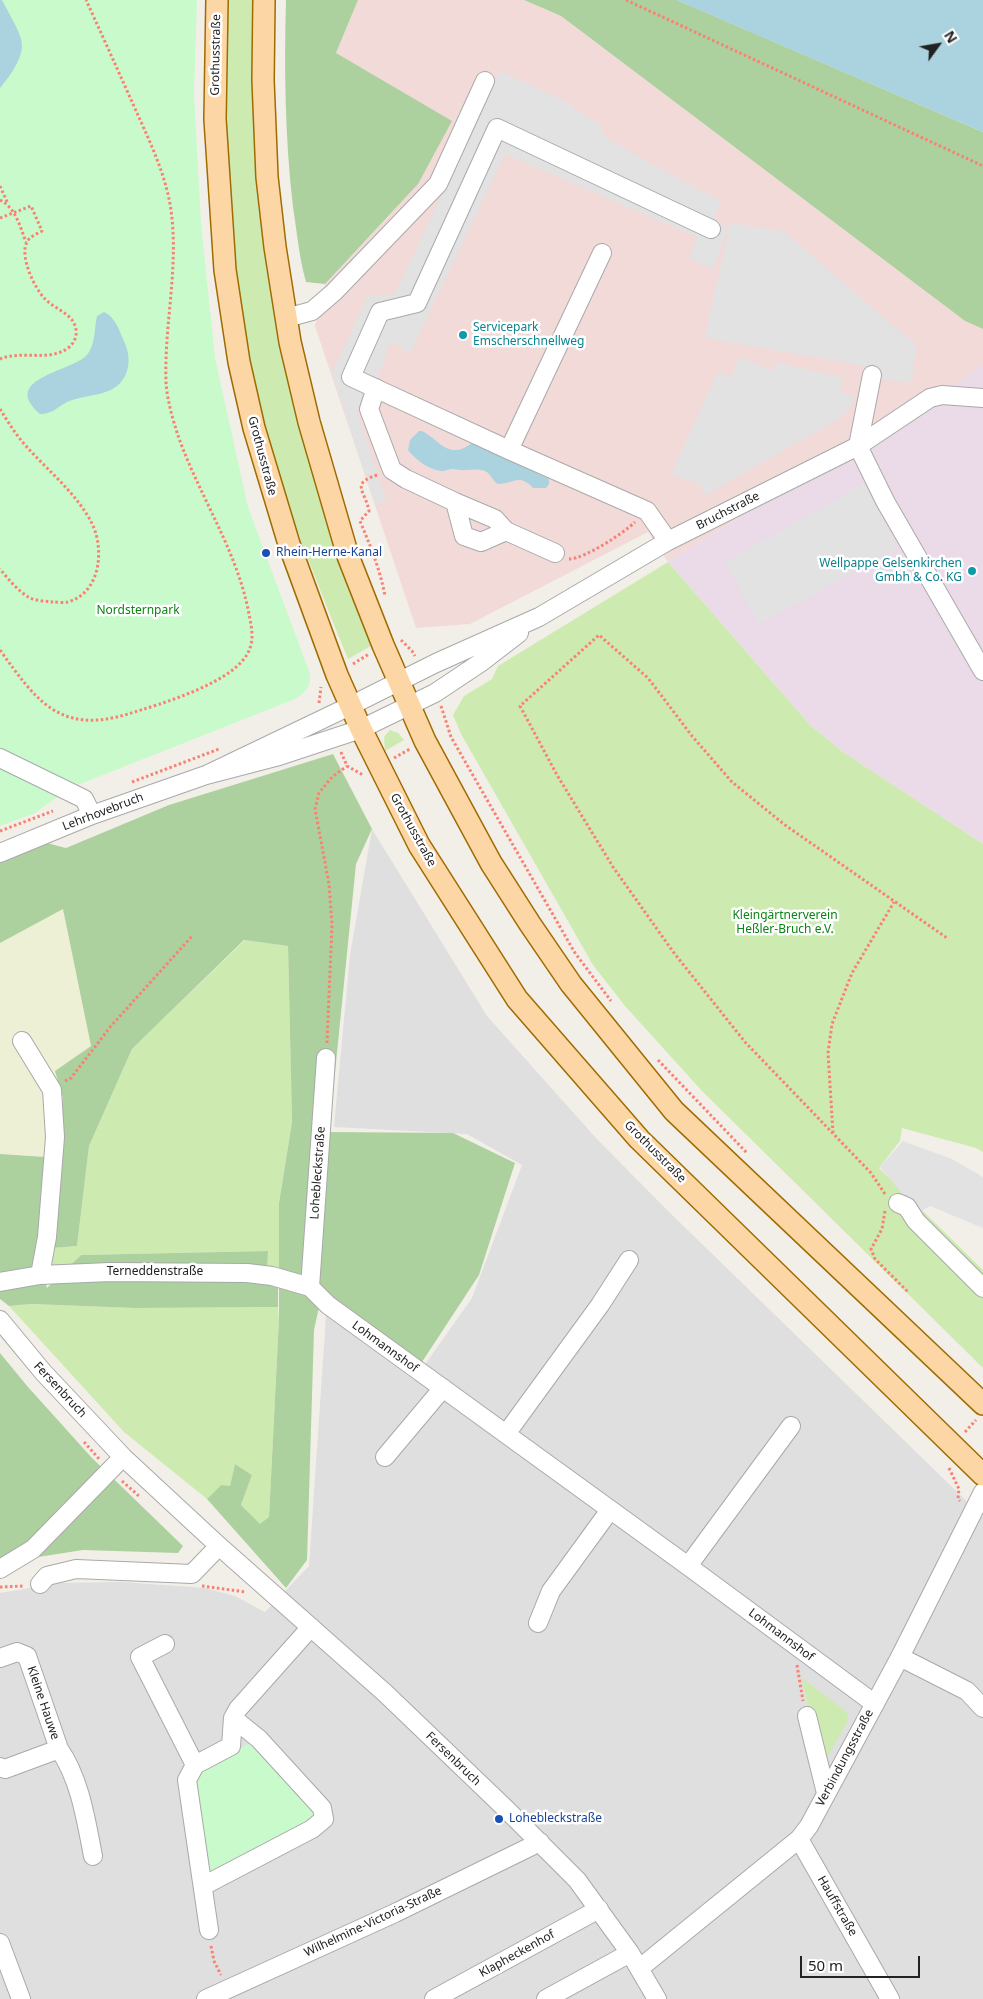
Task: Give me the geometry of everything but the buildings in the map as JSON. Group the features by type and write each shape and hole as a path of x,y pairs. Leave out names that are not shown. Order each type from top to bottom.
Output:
{"main road":[{"name":"Grothusstraße","path":"217,0 215,100 218,178 226,270 239,362 254,428 272,494 310,604 350,706 419,845 517,999 640,1138 983,1475"},
{"path":"264,0 263,80 267,177 286,318 309,422 348,556 398,682 450,789 491,863 571,984 674,1111 982,1409"}],"street":[{"path":"286,318 312,311 334,292 438,184 485,81"},
{"path":"668,541 647,511 508,450 351,377 380,312 417,303 497,128 711,229"},
{"path":"508,450 602,253"},
{"path":"872,375 858,446 886,501 983,671"},
{"path":"376,388 369,409 392,470 406,480 495,519 506,531 555,553"},
{"name":"Bruchstraße","path":"398,682 539,617 668,541 858,446 930,398 942,394 983,398"},
{"path":"455,502 464,536 481,542 506,531"},
{"name":"Bruchstraße","path":"409,706 435,693 480,663 539,617"},
{"name":"Lehrhovebruch","path":"206,775 398,682"},
{"name":"Lehrhovebruch","path":"0,853 88,807 279,756 361,729 409,706"},
{"path":"0,758 88,807"},
{"path":"22,1041 52,1090 55,1137 47,1237 40,1275"},
{"name":"Lohebleckstraße","path":"310,1287 326,1058"},
{"path":"893,1201 907,1207 916,1221 983,1288"},
{"path":"506,1434 600,1305 628,1260"},
{"name":"Terneddenstraße","path":"0,1282 40,1275 164,1271 247,1273 272,1276 310,1287"},
{"name":"Lohmannshof","path":"310,1287 328,1305 688,1566 874,1704"},
{"name":"Fersenbruch","path":"0,1320 43,1372 124,1457 219,1546 385,1693 577,1880 630,1953 657,1999"},
{"path":"385,1457 442,1388"},
{"path":"688,1566 792,1426"},
{"path":"0,1569 34,1548 124,1457"},
{"name":"Verbindungsstraße","path":"640,1968 799,1839 809,1826 900,1657 983,1492"},
{"path":"538,1623 551,1592 610,1510"},
{"path":"40,1584 47,1576 76,1569 192,1574 219,1546"},
{"path":"209,1930 187,1780 195,1765 230,1746 233,1718 238,1709 311,1627"},
{"path":"165,1644 140,1657 195,1765"},
{"name":"Kleine Hauwe","path":"0,1658 18,1652 27,1656 59,1749 67,1760 83,1806 93,1856"},
{"path":"900,1657 968,1691 981,1700"},
{"path":"806,1716 826,1793"},
{"path":"203,1886 312,1829 324,1819 322,1808 316,1801 259,1739 233,1718"},
{"name":"Kleine Hauwe","path":"0,1767 5,1769 59,1749"},
{"name":"Hauffstraße","path":"799,1839 890,1999"},
{"name":"Wilhelmine-Victoria-Straße","path":"206,1999 395,1913 540,1842"},
{"name":"Klapheckenhof","path":"434,1999 599,1908"},
{"path":"0,1943 21,1999"},
{"path":"546,1999 630,1953"}],"path":[{"path":"0,650 30,692 45,705 65,716 90,722 114,718 145,709 208,685 229,673 241,662 250,648 252,630 244,588 228,544 184,452 166,384 175,249 169,199 162,171 86,0"},
{"path":"626,0 983,166"},
{"path":"0,186 19,222 26,243 25,254 32,278 44,298 72,319 76,331 76,337 72,344 61,352 9,356 0,359"},
{"path":"0,200 8,204"},
{"path":"0,218 31,206 42,231 32,236 26,243"},
{"path":"0,409 25,445 63,485 85,512 94,528 99,544 99,561 96,575 90,588 68,602 40,601 31,598 20,590 0,569"},
{"path":"378,475 362,482 361,489 369,510 360,521 381,577 386,604"},
{"path":"555,553 568,559 580,557 612,540 630,526 636,521 640,508"},
{"path":"908,1292 875,1259 871,1249 882,1229 893,1201 871,1173 834,1133 745,1042 674,952 613,867 557,775 520,706 599,634 648,678 692,736 732,782 785,825 947,938"},
{"path":"400,639 412,651 417,660"},
{"path":"350,666 373,651"},
{"path":"319,704 321,687 327,682"},
{"path":"438,700 451,737 574,953 615,1007"},
{"path":"444,730 448,728"},
{"path":"127,783 227,746"},
{"path":"326,1058 332,926 329,884 315,808 319,793 332,777 347,766 339,746"},
{"path":"387,763 409,750"},
{"path":"0,831 88,807"},
{"path":"834,1133 828,1053 832,1024 852,973 894,902"},
{"path":"52,1090 71,1078 111,1026 193,935"},
{"path":"658,1059 751,1156"},
{"path":"965,1432 982,1409"},
{"path":"805,1652 796,1665 806,1716"},
{"path":"209,1930 214,1961 228,1989"}],"shaded area":[{"path":"358,0 524,0 561,16 965,321 983,329 983,366 668,562 648,532 470,624 416,628 315,326 325,284 418,184 336,53"},
{"path":"500,71 571,104 572,108 600,124 605,137 721,201 714,220 728,228 713,269 689,259 697,237 505,154 410,353 391,342 373,389 356,410 386,500 375,505 332,373 367,297 395,294"},
{"path":"730,223 783,231 916,345 912,383 876,378 878,368 705,338"},
{"path":"739,357 773,371 776,362 843,378 840,392 855,398 849,410 840,418 706,495 700,485 671,474 718,371 731,377"},
{"path":"983,366 983,844 843,752 810,725 668,562"},
{"path":"864,484 898,548 759,624 725,562"},
{"path":"372,829 487,1016 596,1138 667,1210 983,1517 983,1999 0,1999 0,1593 60,1583 121,1582 205,1588 235,1596 265,1612 309,1566 326,1316 414,1380 472,1298 522,1165 467,1134 334,1127 350,955"},
{"path":"903,1141 952,1159 983,1177 983,1228 930,1206 918,1213 880,1167"}],"green space":[{"name":"Nordsternpark","path":"0,0 197,0 194,94 201,224 215,358 248,507 310,674 310,679 307,689 295,699 70,788 35,813 0,826"},
{"path":"228,0 255,0 299,424 339,559 371,646 348,659 282,487 264,428 253,378 239,287 230,205 226,124"},
{"path":"286,0 358,0 336,53 452,121 418,184 325,284 306,282 293,207 286,104"},
{"path":"524,0 677,0 983,132 983,329 965,321 561,16"},
{"name":"Kleingärtnerverein Heßler-Bruch e.V.","path":"668,562 810,725 843,752 983,844 983,1152 976,1148 902,1128 900,1141 879,1168 983,1270 983,1368 702,1091 625,1006 593,965 461,734 453,715 464,696 492,679 498,666"},
{"path":"390,730 398,733 404,740 385,751 384,737"},
{"path":"333,754 372,829 356,864 329,1132 453,1133 515,1163 479,1275 420,1365 321,1298 314,1330 307,1560 286,1588 207,1499 221,1485 230,1486 235,1464 252,1475 241,1505 260,1524 269,1517 279,1319 279,1203 292,1122 288,946 244,940 132,1049 89,1146 77,1246 52,1248 63,1098 55,1071 91,1046 63,909 0,943 0,863 43,842 66,848 169,805"},
{"path":"63,908 91,1046 55,1071 63,1098 52,1248 45,1157 0,1154 0,943"},
{"path":"245,940 288,946 292,1122 279,1203 279,1272 267,1273 268,1251 81,1255 65,1271 50,1271 52,1248 77,1246 89,1146 132,1049"},
{"path":"0,1154 45,1157 37,1252 47,1288 81,1255 268,1251 267,1273 278,1287 278,1307 135,1308 31,1304 9,1306 0,1299"},
{"path":"31,1304 135,1308 278,1307 279,1319 269,1517 260,1525 241,1505 252,1475 235,1464 230,1487 221,1485 207,1499 124,1432 9,1306"},
{"path":"0,1353 92,1458 183,1546 178,1553 83,1550 0,1563"},
{"path":"802,1678 848,1713 847,1722 821,1769"},
{"path":"252,1742 319,1810 318,1818 218,1874 206,1873 193,1782 198,1771"}],"water":[{"path":"0,0 2,0 15,24 22,45 16,65 0,88"},
{"path":"677,0 983,0 983,132 695,8"},
{"path":"104,312 111,316 116,323 127,348 129,362 125,376 120,383 107,392 75,399 52,412 40,414 30,402 28,392 32,384 78,362 86,356 92,347 97,316"},
{"path":"419,431 422,431 450,449 457,450 472,443 549,479 549,484 546,488 533,488 524,481 516,480 498,484 484,471 453,469 442,471 432,469 419,461 408,450 410,440"}],"place":[{"name":"Servicepark Emscherschnellweg","path":"463,335"},
{"name":"Rhein-Herne-Kanal","path":"266,553"},
{"name":"Wellpappe Gelsenkirchen Gmbh & Co. KG","path":"972,571"},
{"name":"Lohebleckstraße","path":"499,1819"}]}
